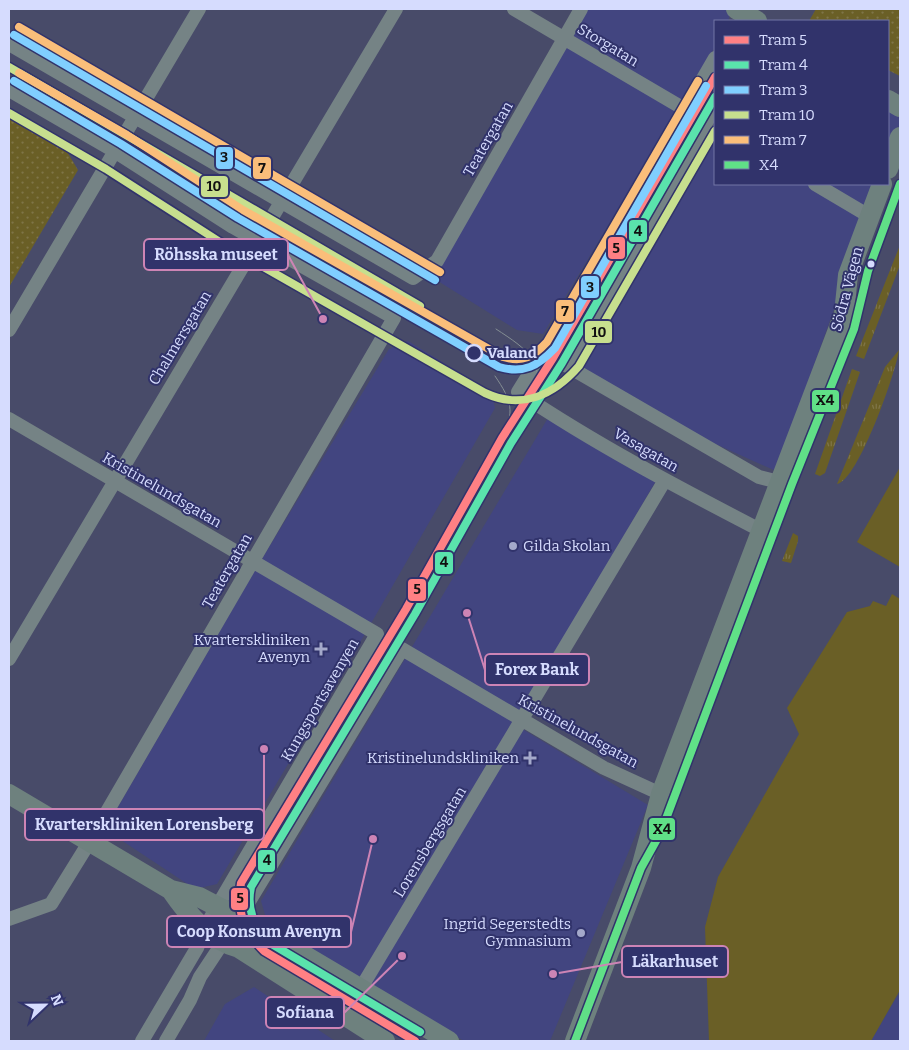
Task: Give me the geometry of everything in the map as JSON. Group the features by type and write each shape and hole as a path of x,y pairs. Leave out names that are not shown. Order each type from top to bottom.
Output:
{"street":[{"path":"9,330 199,9"},
{"name":"Chalmersgatan","path":"9,659 396,9"},
{"name":"Storgatan","path":"514,9 686,110"},
{"name":"Teatergatan","path":"282,201 413,278 437,261 582,9"},
{"path":"9,44 282,201"},
{"path":"714,60 543,352 759,477 779,482"},
{"path":"9,90 116,152 257,240"},
{"path":"889,101 900,107"},
{"path":"567,366 712,122"},
{"path":"889,166 900,137"},
{"path":"817,185 869,216"},
{"name":"Södra Vägen","path":"575,1041 641,868 661,794 844,314 848,276 882,185"},
{"name":"Teatergatan","path":"9,918 51,904 90,841 394,318 257,240"},
{"name":"Vasagatan","path":"543,352 518,392 545,410 665,480 762,531"},
{"name":"Kristinelundsgatan","path":"9,419 377,634"},
{"name":"Lorensbergsgatan","path":"361,988 665,480"},
{"name":"Kungsportsavenyen","path":"142,1041 197,948 204,929 377,634"},
{"name":"Kristinelundsgatan","path":"239,918 402,649 604,768 661,794"},
{"path":"9,794 171,890 199,897 239,918 449,1041"},
{"path":"171,890 188,915 223,944 239,948 385,1041"},
{"path":"166,1041 190,1000 200,977 239,918"}],"shaded area":[{"path":"586,9 725,9 731,12 728,20 714,20 714,49 543,334 517,330 433,278"},
{"path":"889,107 900,113 900,127 889,157"},
{"path":"714,130 714,185 879,185 776,471 671,424 576,365"},
{"path":"408,341 491,392 495,408 362,639 217,884 195,889 112,834 111,819 254,572 389,349"},
{"path":"548,418 657,479 514,724 648,805 550,1041 464,1041 269,928 261,901"},
{"path":"254,987 335,1041 204,1041 225,1004"},
{"path":"898,995 900,996 900,1041 871,1041"}],"green space":[{"path":"816,9 900,9 900,76 889,70 889,20 810,20"},
{"path":"9,117 66,150 78,170 9,287"},
{"path":"96,124 117,136 113,142 97,135 93,129"},
{"path":"900,245 900,265 864,359 856,356"},
{"path":"899,350 884,401 865,446 846,478 837,484 885,367"},
{"path":"852,369 860,372 825,473 820,476 815,474"},
{"path":"900,467 900,567 857,542"},
{"path":"793,533 798,536 798,541 791,563 782,561"},
{"path":"892,594 900,599 900,990 871,1041 709,1041 705,927 718,877 799,734 787,708 847,612 870,606 873,601 886,606"}],"tram line":[{"name":"7","path":"19,27 440,272"},
{"name":"3","path":"14,35 435,280"},
{"name":"10","path":"9,67 420,306"},
{"name":"7","path":"19,73 127,135 243,210 503,357 510,359 522,359 532,355 547,342 698,81"},
{"name":"5","path":"415,1041 264,951 251,936 243,920 240,903 241,883 406,609 502,438 553,358 714,79"},
{"name":"3","path":"14,81 121,144 238,218 499,367 516,370 536,364 555,348 706,86"},
{"name":"4","path":"420,1032 270,943 260,931 253,917 250,903 251,887 415,614 511,443 562,363 714,99"},
{"name":"10","path":"9,113 106,169 223,244 485,393 512,400 524,400 548,392 559,385 579,366 714,133"},
{"path":"496,329 525,351 536,367 538,377 534,403"},
{"path":"495,376 505,392 510,406 509,420 502,438"}],"transit line":[{"name":"X4","path":"575,1041 641,868 661,832 792,484 854,329 868,271 900,184"}],"place":[{"name":"Röhsska museet","path":"323,319"},
{"name":"Valand","path":"474,353"},
{"name":"Gilda Skolan","path":"513,546"},
{"name":"Forex Bank","path":"467,613"},
{"name":"Kvarterskliniken Avenyn","path":"321,649"},
{"name":"Kvarterskliniken Lorensberg","path":"264,749"},
{"name":"Kristinelundskliniken","path":"530,758"},
{"name":"Coop Konsum Avenyn","path":"373,839"},
{"name":"Ingrid Segerstedts Gymnasium","path":"581,933"},
{"name":"Sofiana","path":"402,956"},
{"name":"Läkarhuset","path":"553,974"}]}
